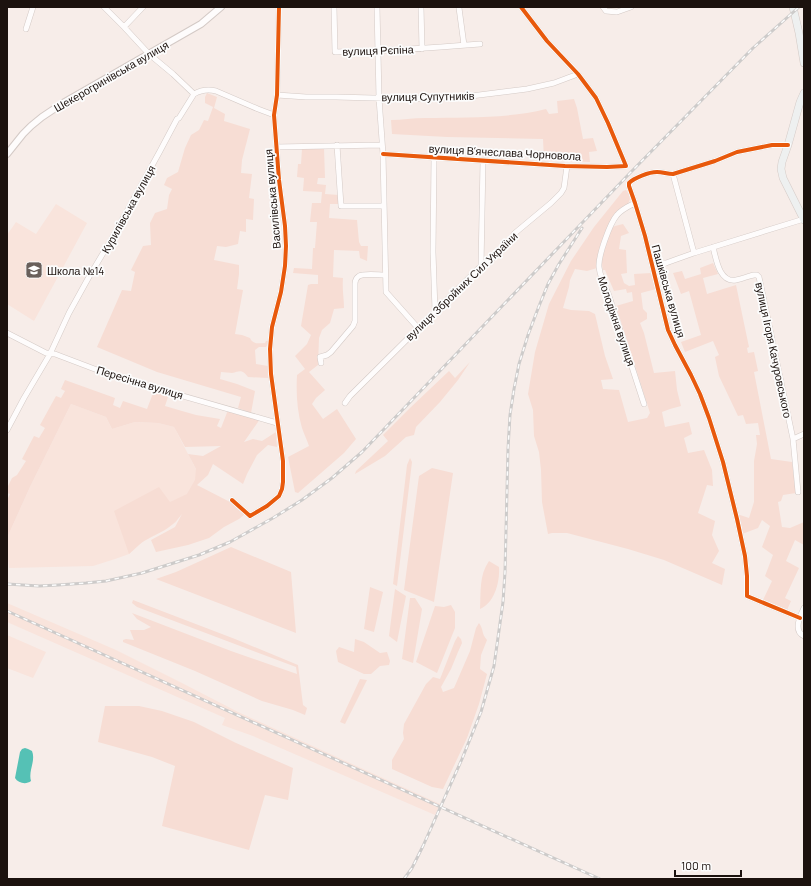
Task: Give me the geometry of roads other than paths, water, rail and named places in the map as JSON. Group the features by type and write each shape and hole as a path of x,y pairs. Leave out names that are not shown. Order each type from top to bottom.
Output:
{"main road":[{"path":"793,7 804,63"},
{"path":"804,95 800,102 781,169 783,178 804,220"}],"street":[{"path":"26,29 33,7"},
{"path":"104,7 149,54 194,94 203,90 216,91 274,115"},
{"path":"124,27 143,7"},
{"name":"Шекерогринівська вулиця","path":"7,154 23,134 42,117 202,24 221,7"},
{"name":"Василівська вулиця","path":"232,500 250,516 267,506 279,496 283,482 283,460 271,374 270,349 272,327 281,292 286,246 274,115 277,95 279,7"},
{"name":"вулиця Рєпіна","path":"334,7 335,52 422,49 480,44"},
{"path":"377,7 379,98 383,154 386,292 418,328"},
{"name":"вулиця Рєпіна","path":"421,7 422,49"},
{"path":"520,7 547,41 578,74"},
{"path":"604,9 617,12 630,7"},
{"path":"459,8 464,45"},
{"name":"вулиця Супутників","path":"277,95 410,99 471,96 526,89 554,83 578,74"},
{"name":"вулиця Вʼячеслава Чорновола","path":"383,154 567,166 626,166 596,98 578,74"},
{"name":"Курилівська вулиця","path":"7,430 50,354 69,313 111,240 177,118 179,118 194,94"},
{"path":"337,145 341,206 383,206"},
{"path":"276,147 382,145"},
{"path":"694,253 673,174 715,161 737,152 772,145 788,145"},
{"path":"434,158 433,252 435,311"},
{"path":"481,266 483,161"},
{"name":"вулиця Збройних Сил України","path":"344,403 481,266 492,259 515,233 551,203 564,188 567,166"},
{"name":"Пашківська вулиця","path":"673,174 655,172 635,178 629,183 668,330 700,394 723,462 745,556 747,576 746,596 800,618"},
{"name":"Молодіжна вулиця","path":"635,203 620,212 613,220 604,244 599,264 602,279 608,293 644,404"},
{"path":"652,267 804,220"},
{"name":"вулиця Ігоря Качуровського","path":"713,247 722,275 730,280 736,280 754,275 759,277 793,439 798,492"},
{"path":"321,363 320,357 327,355 353,326 355,321 355,284 358,276 385,275"},
{"name":"Пересічна вулиця","path":"7,333 46,353 55,354 113,376 170,391 277,423"},
{"path":"793,439 804,434"},
{"path":"804,608 800,618 798,630 799,633 804,636"}],"water":[{"path":"25,748 32,751 33,758 30,774 31,781 22,783 15,778 20,752"}],"railway":[{"path":"7,584 39,586 86,583 106,581 142,573 199,555 230,542 302,500 332,478 362,452 630,173 753,48 799,7"},
{"path":"404,879 412,868 423,846 462,759 481,712 494,666 503,602 505,572 510,415 519,364 528,335 548,284 582,228"},
{"path":"7,611 600,879"}],"place":[{"name":"Школа №14","path":"34,270"}]}
